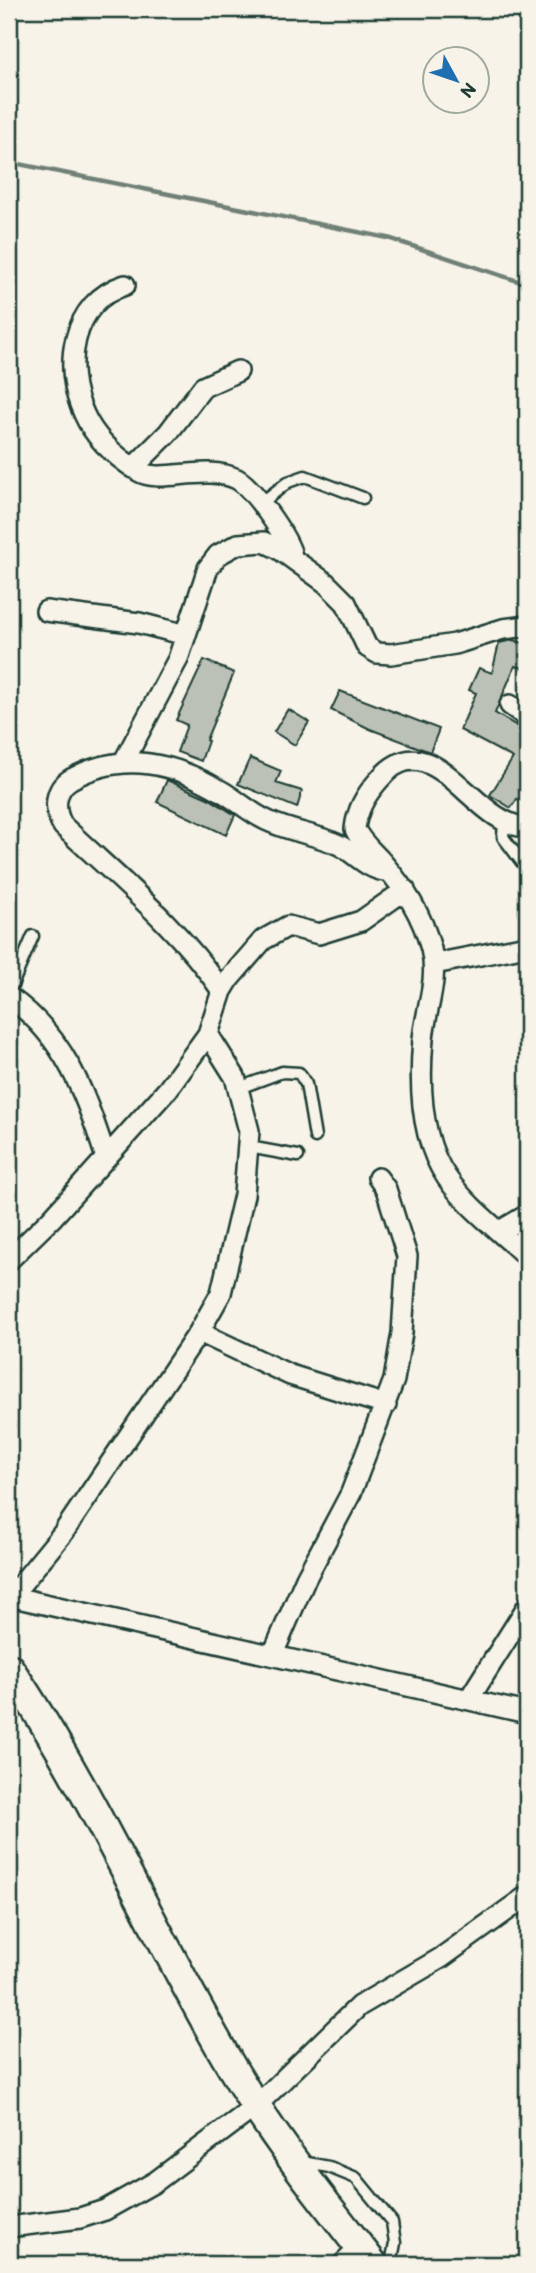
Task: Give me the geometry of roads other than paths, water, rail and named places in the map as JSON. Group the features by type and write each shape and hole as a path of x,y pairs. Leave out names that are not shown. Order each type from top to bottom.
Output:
{"street":[{"path":"125,285 103,294 91,306 75,339 72,363 75,388 89,424 105,446 133,468 147,475 197,472 225,475 248,487 288,544 292,557"},
{"path":"133,468 168,433 203,387 238,371"},
{"path":"123,762 178,659 202,580 218,555 238,544 264,542 292,557 341,596 367,647 377,653 390,654 455,644 503,629 527,626"},
{"path":"46,611 139,623 186,635"},
{"path":"510,705 527,717"},
{"path":"526,830 504,821 482,807 438,768 414,760 394,765 361,805 355,829 405,890 424,926 434,964 434,981 423,1036 421,1083 424,1110 435,1152 448,1179 527,1256"},
{"path":"222,991 206,968 132,888 59,819 57,798 66,782 93,770 123,762 146,761 175,767 271,822 325,839 370,867 390,872"},
{"path":"9,1260 52,1218 168,1090 208,1034 222,991 250,954 276,930 288,926 319,934 361,922 405,890"},
{"path":"434,964 527,946"},
{"path":"9,994 18,1009 52,1037 77,1075 106,1158"},
{"path":"208,1034 239,1088 247,1121 249,1147 244,1195 228,1273 221,1293 199,1332 63,1533 9,1597 527,1713"},
{"path":"273,1654 306,1578 351,1493 386,1405 402,1333 407,1256 386,1189 378,1178"},
{"path":"500,1231 527,1215"},
{"path":"199,1332 290,1375 386,1405"},
{"path":"469,1699 527,1607"},
{"path":"9,1668 92,1808 166,1951 256,2106 359,2259"},
{"path":"9,2227 80,2218 105,2210 155,2182 256,2106 359,2006 442,1958 527,1896"}],"lane":[{"path":"261,504 288,482 305,476 363,498"},
{"path":"504,821 502,832 507,846 527,869"},
{"path":"9,994 33,936"},
{"path":"239,1088 282,1072 299,1073 306,1084 315,1137"},
{"path":"249,1147 298,1156"},
{"path":"293,2161 329,2167 356,2178 392,2222 396,2243 391,2264"}],"waterway":[{"path":"9,162 388,238 527,284"}]}
